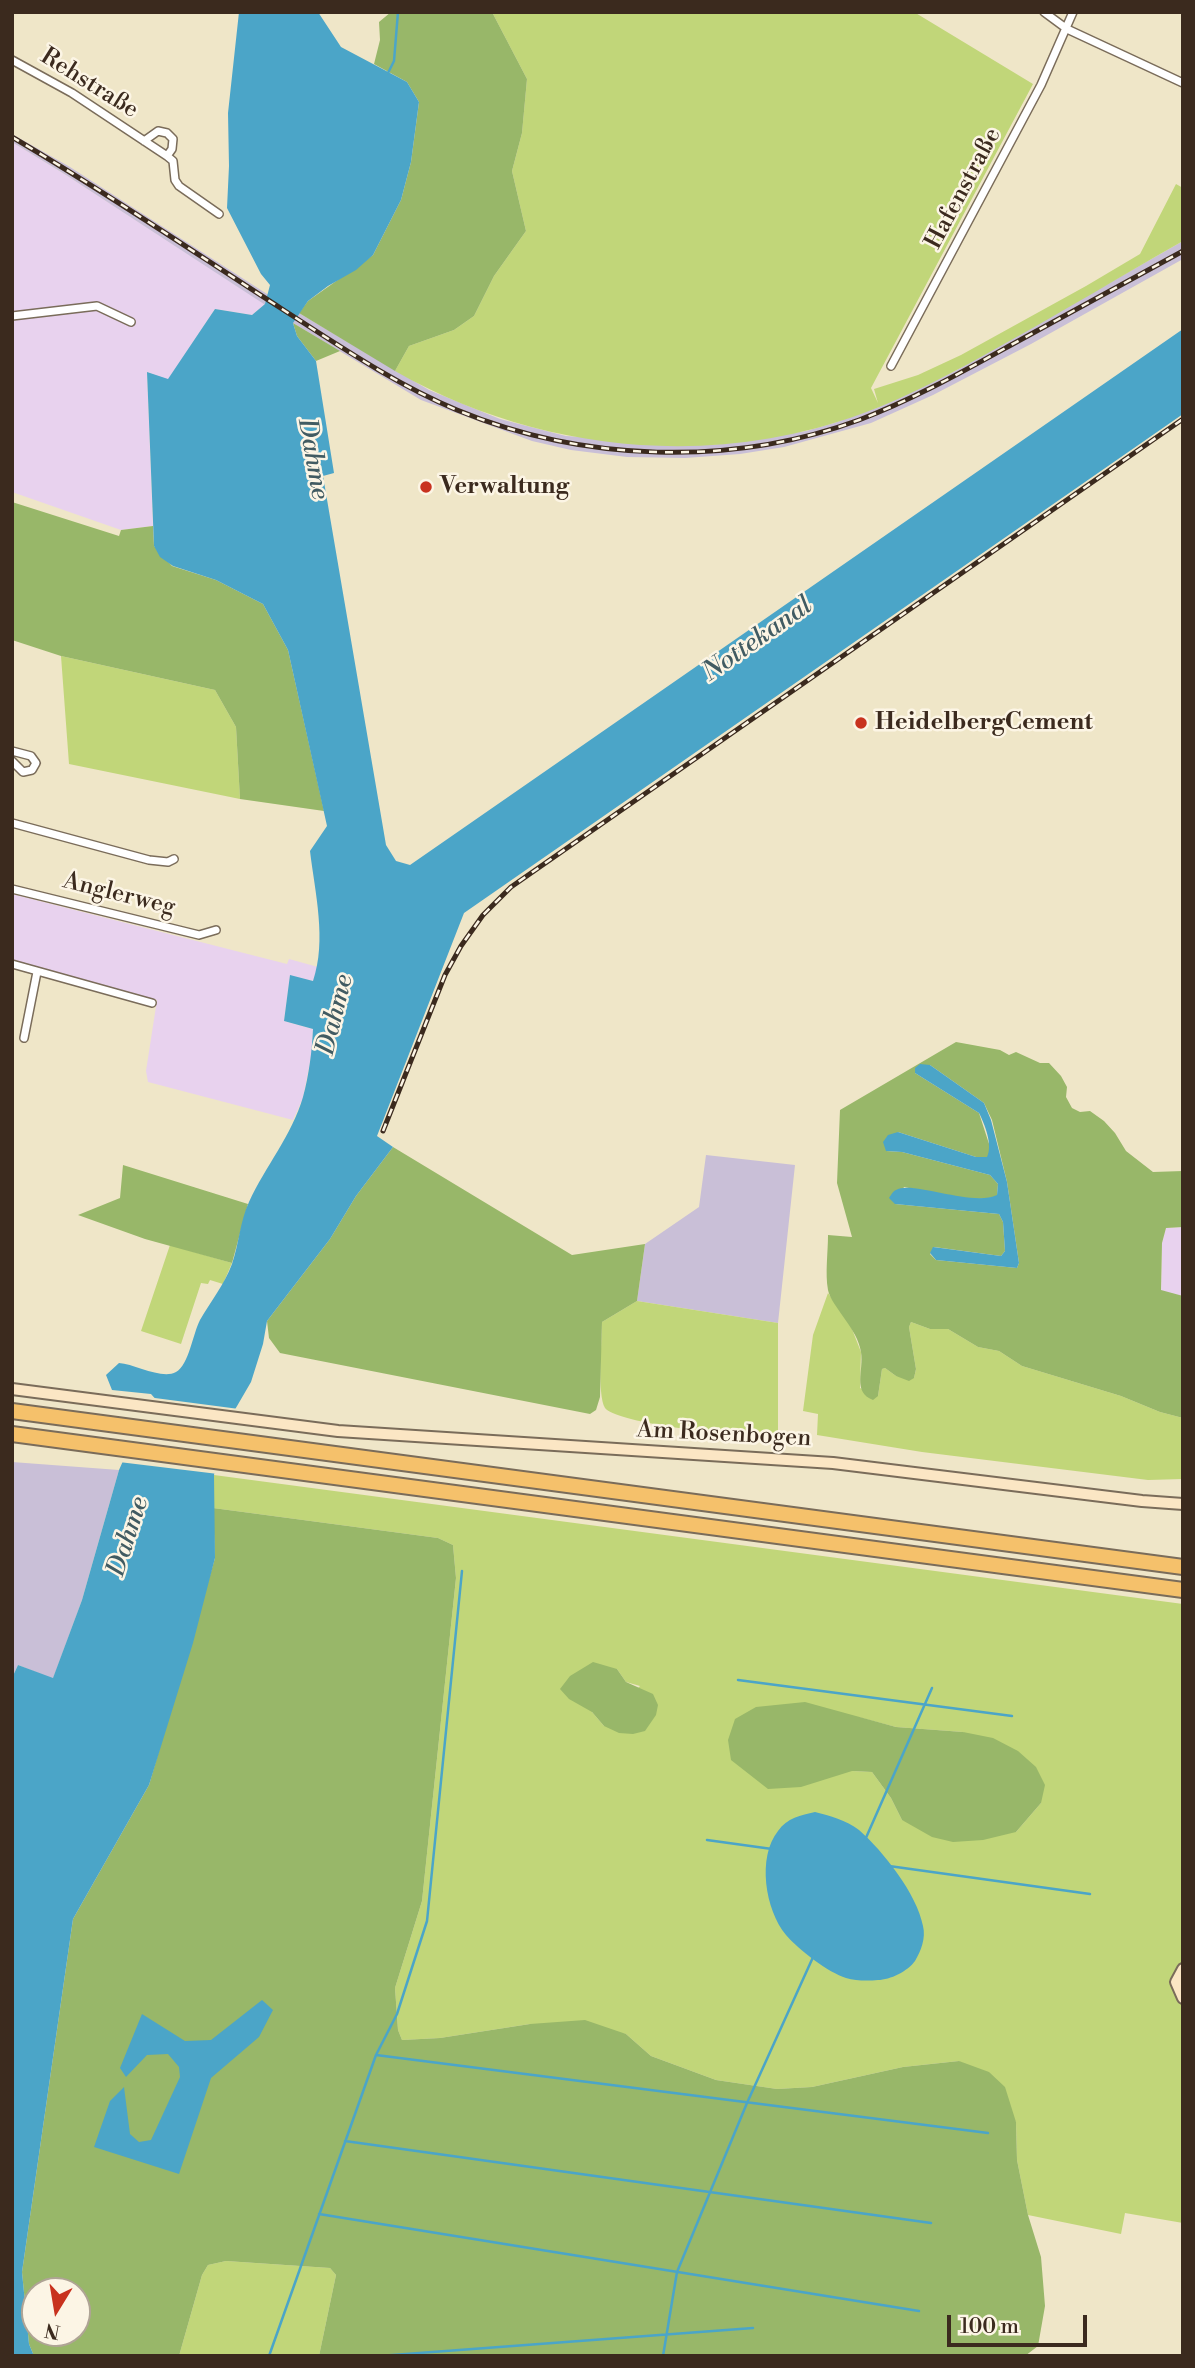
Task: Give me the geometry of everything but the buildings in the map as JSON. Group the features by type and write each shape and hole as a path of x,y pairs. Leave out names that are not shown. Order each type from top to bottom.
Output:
{"highway":[{"path":"12,1411 1183,1567"},
{"path":"12,1434 1183,1590"}],"main road":[{"name":"Am Rosenbogen","path":"12,1389 391,1435 833,1463 1183,1504"},
{"path":"1183,1969 1177,1982 1183,1998"}],"street":[{"path":"1044,12 1067,29 1183,83"},
{"name":"Hafenstraße","path":"891,366 1041,85 1073,12"},
{"name":"Rehstraße","path":"12,60 72,93 167,156 173,161 175,180 179,186 219,214"},
{"name":"Rehstraße","path":"144,141 158,131 167,133 173,139 172,149 167,156"},
{"path":"12,316 97,306 131,322"},
{"path":"12,751 31,756 36,763 32,770 23,772 12,761"},
{"path":"12,823 149,860 168,862 174,859"},
{"name":"Anglerweg","path":"12,889 199,935 216,930"},
{"path":"12,964 152,1003"},
{"path":"24,1038 37,971"}],"shaded area":[{"path":"12,134 70,167 298,314 429,390 500,419 566,436 711,445 806,431 834,423 879,407 955,371 1183,241 1183,259 1031,344 933,395 871,423 784,447 740,454 685,458 627,457 571,450 532,441 421,400 293,323 12,142"},
{"path":"12,142 265,304 252,315 215,309 168,380 147,372 153,526 121,530 12,492"},
{"path":"12,894 287,964 289,959 318,967 313,981 290,976 284,1021 313,1029 312,1052 303,1098 293,1120 148,1082 146,1071 157,1000 12,961"},
{"path":"706,1155 795,1165 778,1323 637,1301 645,1244 699,1207"},
{"path":"1183,1227 1183,1296 1161,1291 1162,1243 1166,1228"},
{"path":"12,1462 119,1470 82,1600 53,1679 18,1665 12,1678"}],"green space":[{"path":"391,12 492,12 527,79 522,133 512,171 526,231 494,276 474,316 454,330 409,346 395,371 299,313 308,301 373,255 401,200 411,162 419,102 407,82 374,64 380,40 379,22"},
{"path":"492,12 914,12 1033,84 871,388 878,403 874,389 918,375 961,355 1140,254 1176,184 1183,188 1183,241 934,382 861,414 803,432 743,442 683,446 623,444 564,435 505,419 449,398 395,371 409,346 454,330 474,316 494,276 526,231 512,171 522,133 527,79"},
{"path":"293,323 340,351 316,361 297,336"},
{"path":"12,502 119,536 121,530 153,526 154,546 172,566 216,580 263,604 288,650 324,811 240,799 236,727 215,690 61,656 12,640"},
{"path":"61,656 215,690 236,727 240,799 69,764"},
{"path":"956,1042 1000,1050 1009,1055 1016,1052 1040,1063 1049,1063 1067,1087 1066,1097 1072,1108 1080,1112 1090,1111 1104,1121 1126,1151 1153,1172 1183,1171 1183,1227 1166,1228 1162,1243 1161,1290 1183,1296 1183,1418 1022,1366 999,1351 978,1347 948,1329 930,1329 911,1322 909,1327 916,1369 914,1378 909,1381 885,1368 882,1369 878,1396 873,1400 867,1396 860,1380 862,1359 859,1343 830,1296 827,1283 828,1235 852,1237 837,1183 840,1110","holes":["930,1065 984,1103 992,1120 1007,1182 1019,1263 1017,1268 936,1260 930,1254 934,1247 1001,1256 1005,1251 1003,1222 999,1214 895,1204 904,1187 964,1198 997,1196 998,1184 990,1175 902,1152 886,1151 898,1132 976,1157 988,1157 991,1150 979,1113 915,1073"]},
{"path":"393,1147 572,1255 645,1244 637,1301 602,1322 600,1397 596,1410 590,1414 280,1353 269,1338 267,1321 330,1239 356,1196"},
{"path":"123,1165 248,1204 232,1263 145,1239 78,1215 120,1198"},
{"path":"170,1245 232,1263 223,1284 210,1280 208,1284 201,1283 181,1344 141,1331"},
{"path":"828,1293 850,1324 861,1352 860,1388 878,1396 882,1369 885,1368 896,1376 914,1378 916,1369 909,1327 911,1322 930,1329 948,1329 978,1347 999,1351 1022,1366 1183,1418 1183,1479 1148,1480 922,1452 817,1435 818,1414 803,1411 813,1335"},
{"path":"637,1301 778,1323 778,1434 744,1435 659,1425 634,1420 605,1408 601,1380 602,1322"},
{"path":"214,1475 1183,1604 1183,2223 1125,2213 1121,2234 1028,2215 1017,2160 1016,2122 959,2061 903,2067 812,2087 777,2089 716,2080 651,2056 626,2034 530,2024 440,2038 402,2040 398,2030 395,1988 422,1901 456,1578 453,1545 438,1538 213,1508","holes":["617,1669 626,1682 640,1686 604,1726 592,1712","858,1717 896,1727 963,1732 1041,1803 1016,1832 902,1820 891,1798 872,1772 852,1771"]},
{"path":"213,1508 438,1538 453,1545 456,1578 422,1901 395,1988 398,2030 402,2040 440,2038 530,2024 585,2020 626,2034 651,2056 716,2080 777,2089 812,2087 903,2067 959,2061 989,2072 1005,2087 1016,2122 1017,2160 1028,2215 1041,2257 1045,2306 1038,2346 1025,2356 319,2356 336,2275 330,2268 226,2261 208,2265 202,2275 179,2356 34,2356 30,2347 91,2347 91,2277 22,2277 22,2272 73,1919 149,1785 215,1558"},
{"path":"593,1662 617,1669 626,1682 653,1694 658,1705 656,1715 645,1731 619,1733 604,1726 592,1712 569,1699 560,1689 570,1676"},
{"path":"805,1702 896,1727 963,1732 993,1738 1018,1751 1036,1767 1045,1785 1041,1803 1016,1832 983,1840 953,1842 932,1837 902,1820 891,1798 872,1772 852,1771 801,1787 768,1789 731,1760 728,1740 735,1719 756,1707"},
{"path":"226,2261 330,2268 336,2275 319,2356 179,2356 202,2275 208,2265"}],"water":[{"path":"239,12 318,12 341,47 407,82 419,102 411,162 401,200 373,255 356,270 308,301 293,323 297,336 316,361 334,473 323,476 386,845 396,861 410,865 1183,329 1183,414 464,913 377,1136 393,1147 356,1196 330,1239 267,1321 251,1382 226,1425 214,1475 215,1558 193,1643 149,1785 73,1919 21,2277 21,2347 30,2347 34,2356 12,2356 12,1678 18,1665 53,1678 82,1600 123,1461 152,1465 168,1413 151,1394 112,1390 106,1375 119,1363 170,1374 176,1372 184,1363 200,1320 232,1264 249,1202 298,1111 307,1080 312,1046 313,1029 284,1021 290,975 313,981 317,965 319,916 310,851 327,826 288,650 263,604 216,580 173,566 160,557 154,546 147,372 168,379 215,309 252,315 265,304 270,285 261,274 227,208 228,113"},
{"path":"920,1064 930,1065 984,1103 1007,1182 1019,1263 1017,1268 936,1260 930,1253 933,1247 1001,1256 1005,1251 1003,1222 999,1214 895,1204 889,1198 895,1191 904,1188 973,1198 997,1195 998,1184 990,1175 902,1152 886,1151 883,1142 888,1135 898,1132 976,1157 987,1157 989,1152 986,1129 979,1113 915,1073 915,1068"},
{"path":"815,1812 843,1821 859,1830 888,1861 914,1900 923,1926 923,1940 915,1961 898,1974 883,1980 870,1981 846,1978 823,1966 798,1947 779,1924 766,1883 767,1855 771,1842 790,1820"},
{"path":"262,2000 273,2010 259,2037 211,2078 179,2174 94,2147 110,2101 124,2087 130,2134 139,2142 151,2140 180,2077 179,2067 168,2054 147,2055 126,2077 120,2068 142,2014 185,2041 211,2040"}],"pier":[{"path":"109,1392 239,1409 229,1427 218,1474 119,1462 123,1458 150,1461 164,1414 149,1398"}],"waterway":[{"path":"388,73 394,61 398,12"},
{"path":"269,2356 376,2055 397,2014 427,1921 462,1571"},
{"path":"738,1680 1012,1716"},
{"path":"865,1840 932,1688"},
{"path":"707,1840 772,1849"},
{"path":"889,1866 1090,1894"},
{"path":"663,2356 677,2272 747,2103 814,1955"},
{"path":"376,2055 988,2133"},
{"path":"345,2141 931,2223"},
{"path":"319,2214 919,2311"},
{"path":"379,2356 753,2328"}],"railway":[{"path":"12,137 346,350 411,388 457,410 505,427 555,440 606,448 657,452 760,446 859,420 955,375 1183,251"},
{"path":"383,1131 445,975 483,915 511,887 1183,419"}],"place":[{"name":"Verwaltung","path":"426,487"},
{"name":"HeidelbergCement","path":"861,723"}],"water label":[{"name":"Dahme","path":"312,459"},
{"name":"Nottekanal","path":"758,640"},
{"name":"Dahme","path":"336,1015"},
{"name":"Dahme","path":"129,1537"}]}
